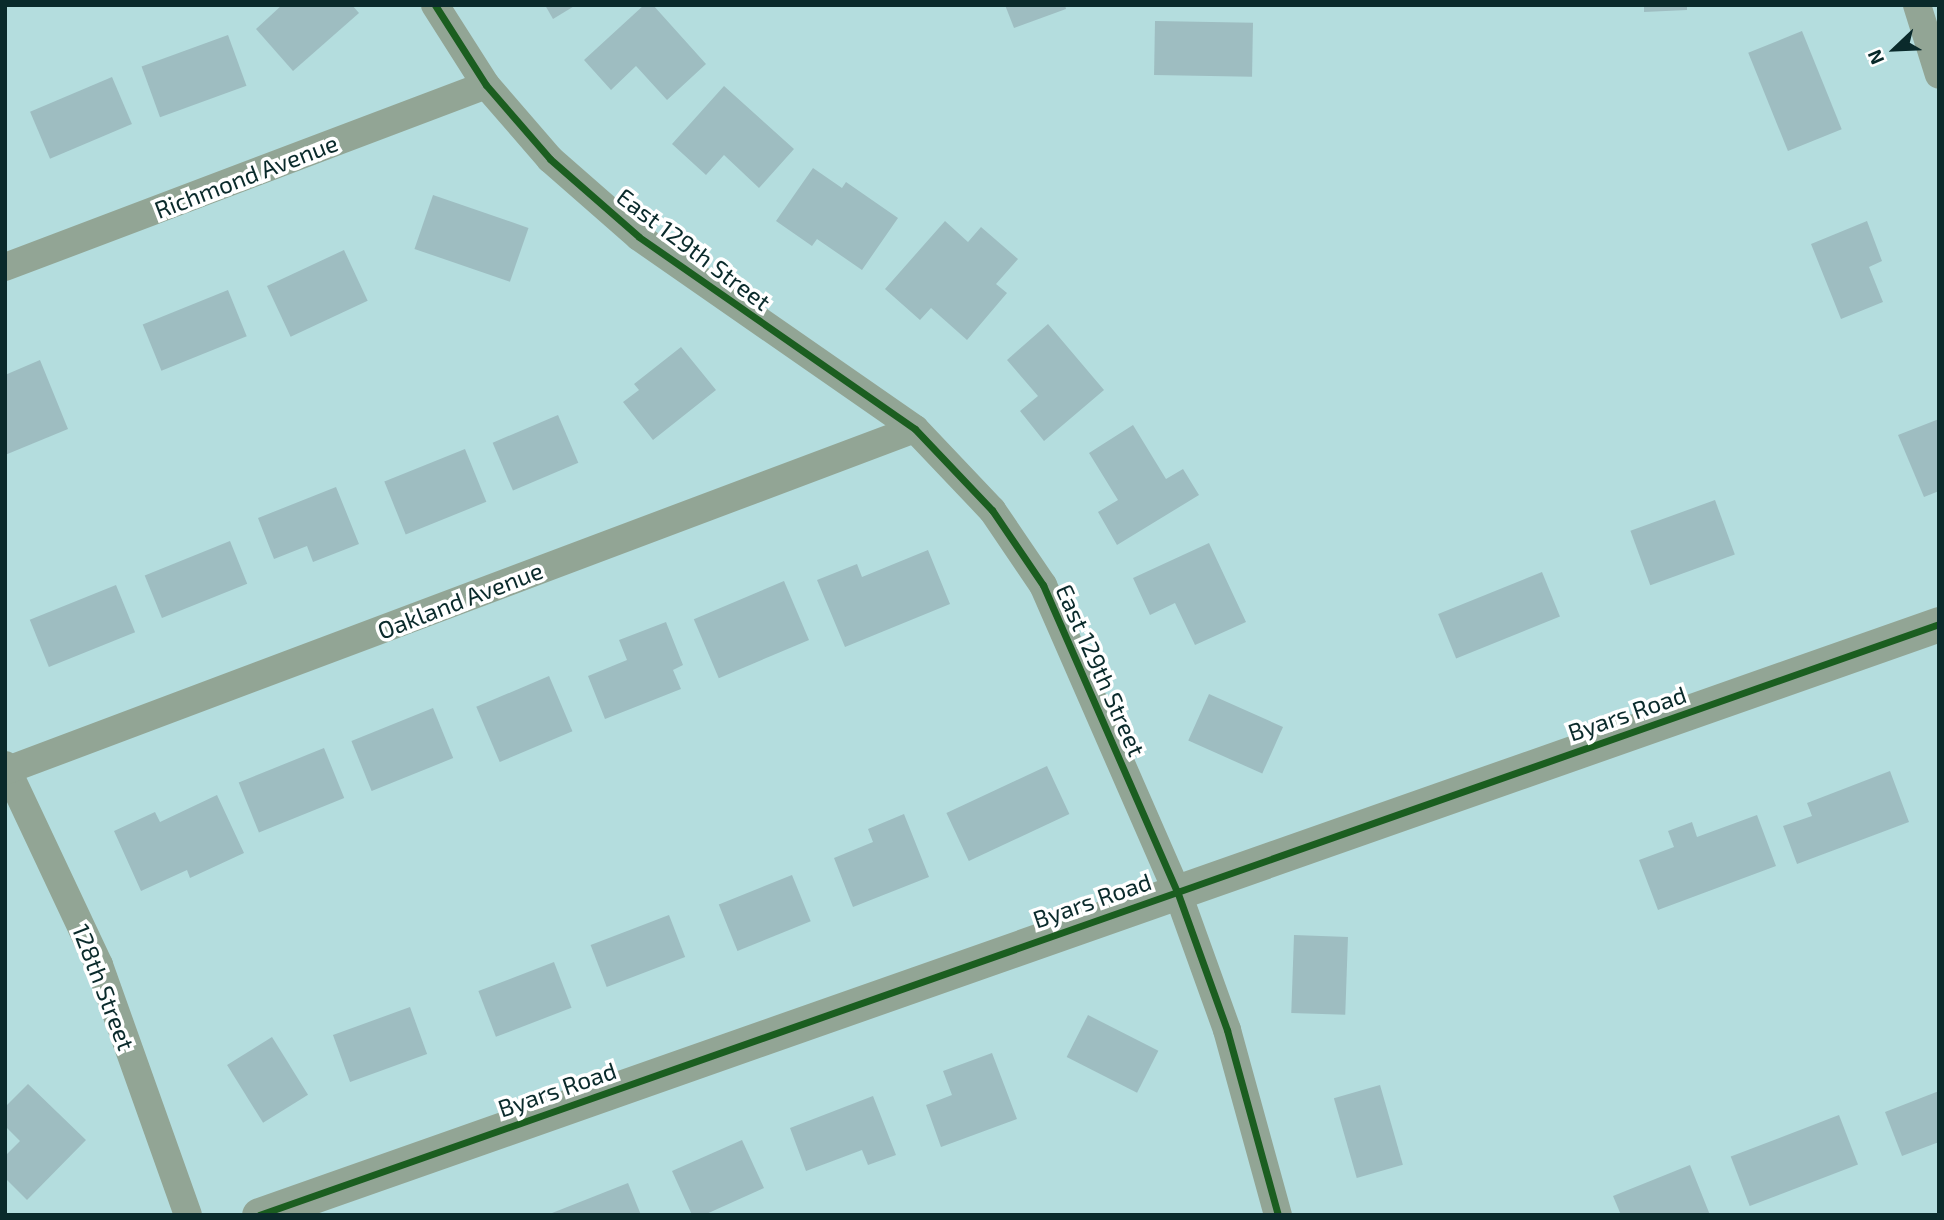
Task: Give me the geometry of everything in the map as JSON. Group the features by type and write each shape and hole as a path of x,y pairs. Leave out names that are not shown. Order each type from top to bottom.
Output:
{"street":[{"name":"East 129th Street","path":"435,5 486,85 550,159 639,237 915,429 992,510 1043,584 1177,891 1227,1030 1278,1215"},
{"path":"1917,5 1939,75"},
{"name":"Richmond Avenue","path":"5,267 486,85"},
{"name":"Oakland Avenue","path":"6,769 915,429"},
{"name":"Byars Road","path":"259,1215 1939,624"},
{"name":"128th Street","path":"6,769 99,965 188,1215"}],"building":[{"path":"282,5 352,5 359,13 293,71 256,29"},
{"path":"545,5 576,5 553,19"},
{"path":"644,5 653,5 706,64 667,100 636,66 611,90 584,60"},
{"path":"1005,5 1065,5 1066,9 1014,28"},
{"path":"1644,5 1687,5 1687,10 1644,12"},
{"path":"1155,21 1253,23 1252,77 1154,75"},
{"path":"1802,31 1842,129 1788,151 1748,53"},
{"path":"228,35 246,86 160,117 142,66"},
{"path":"112,77 132,124 50,159 30,112"},
{"path":"724,86 794,149 759,188 724,155 706,175 672,144"},
{"path":"813,168 842,188 846,182 898,218 862,270 817,239 812,246 776,221"},
{"path":"433,195 528,228 510,282 414,249"},
{"path":"945,221 968,242 981,227 1018,259 996,284 1007,293 967,340 931,308 920,320 885,289"},
{"path":"1867,221 1882,261 1869,267 1883,302 1841,319 1811,244"},
{"path":"344,250 368,301 291,337 267,286"},
{"path":"228,290 247,336 161,371 143,324"},
{"path":"1048,324 1104,390 1044,441 1020,411 1038,396 1007,360"},
{"path":"681,347 716,390 653,440 623,402 639,390 634,384"},
{"path":"40,360 68,429 5,455 5,375"},
{"path":"558,415 578,463 513,491 493,443"},
{"path":"1939,419 1939,491 1924,497 1898,435"},
{"path":"1133,425 1166,479 1183,469 1199,495 1117,545 1098,512 1118,500 1089,453"},
{"path":"465,449 486,502 406,534 384,482"},
{"path":"336,487 359,544 313,562 307,546 274,559 258,518"},
{"path":"1715,500 1735,555 1650,585 1630,531"},
{"path":"230,541 247,584 162,618 145,575"},
{"path":"1209,543 1246,622 1195,645 1175,603 1150,615 1133,578"},
{"path":"928,550 950,604 845,647 817,580 857,564 862,577"},
{"path":"1542,572 1560,617 1456,658 1438,614"},
{"path":"784,581 809,640 719,678 694,619"},
{"path":"116,585 135,632 49,667 30,620"},
{"path":"666,622 683,665 673,670 681,689 605,719 588,676 627,660 619,640"},
{"path":"549,676 572,731 500,762 476,707"},
{"path":"1209,694 1283,727 1262,774 1188,741"},
{"path":"433,708 453,758 372,791 351,741"},
{"path":"324,748 344,798 259,833 239,782"},
{"path":"1047,766 1069,814 969,861 946,813"},
{"path":"1890,771 1909,822 1797,864 1783,826 1812,816 1807,803"},
{"path":"217,795 244,853 190,878 187,870 141,891 114,831 155,812 160,822"},
{"path":"904,814 929,877 853,907 834,858 873,842 868,829"},
{"path":"1757,815 1776,866 1658,910 1639,860 1674,847 1668,831 1692,822 1697,837"},
{"path":"792,875 811,921 737,951 719,905"},
{"path":"669,915 685,957 607,987 591,945"},
{"path":"1294,935 1348,937 1345,1015 1291,1013"},
{"path":"554,962 572,1008 496,1037 478,991"},
{"path":"410,1007 427,1054 350,1082 333,1035"},
{"path":"1088,1015 1158,1051 1137,1093 1067,1057"},
{"path":"272,1037 308,1095 263,1123 227,1065"},
{"path":"992,1053 1017,1119 941,1147 926,1105 952,1095 943,1071"},
{"path":"28,1084 86,1140 27,1200 5,1178 5,1156 20,1141 5,1126 5,1107"},
{"path":"1380,1085 1403,1165 1357,1178 1334,1098"},
{"path":"1939,1091 1939,1142 1902,1156 1885,1112"},
{"path":"873,1096 896,1155 868,1165 862,1150 806,1171 790,1128"},
{"path":"1839,1115 1858,1164 1750,1206 1731,1157"},
{"path":"742,1140 764,1188 704,1215 692,1215 672,1171"},
{"path":"1690,1165 1710,1215 1621,1215 1613,1196"},
{"path":"628,1183 641,1215 547,1215"}],"cycle path":[{"path":"435,5 486,85 550,159 639,237 915,429 992,510 1043,585 1177,891 1227,1030 1278,1215"},
{"path":"259,1215 1939,624"}]}
